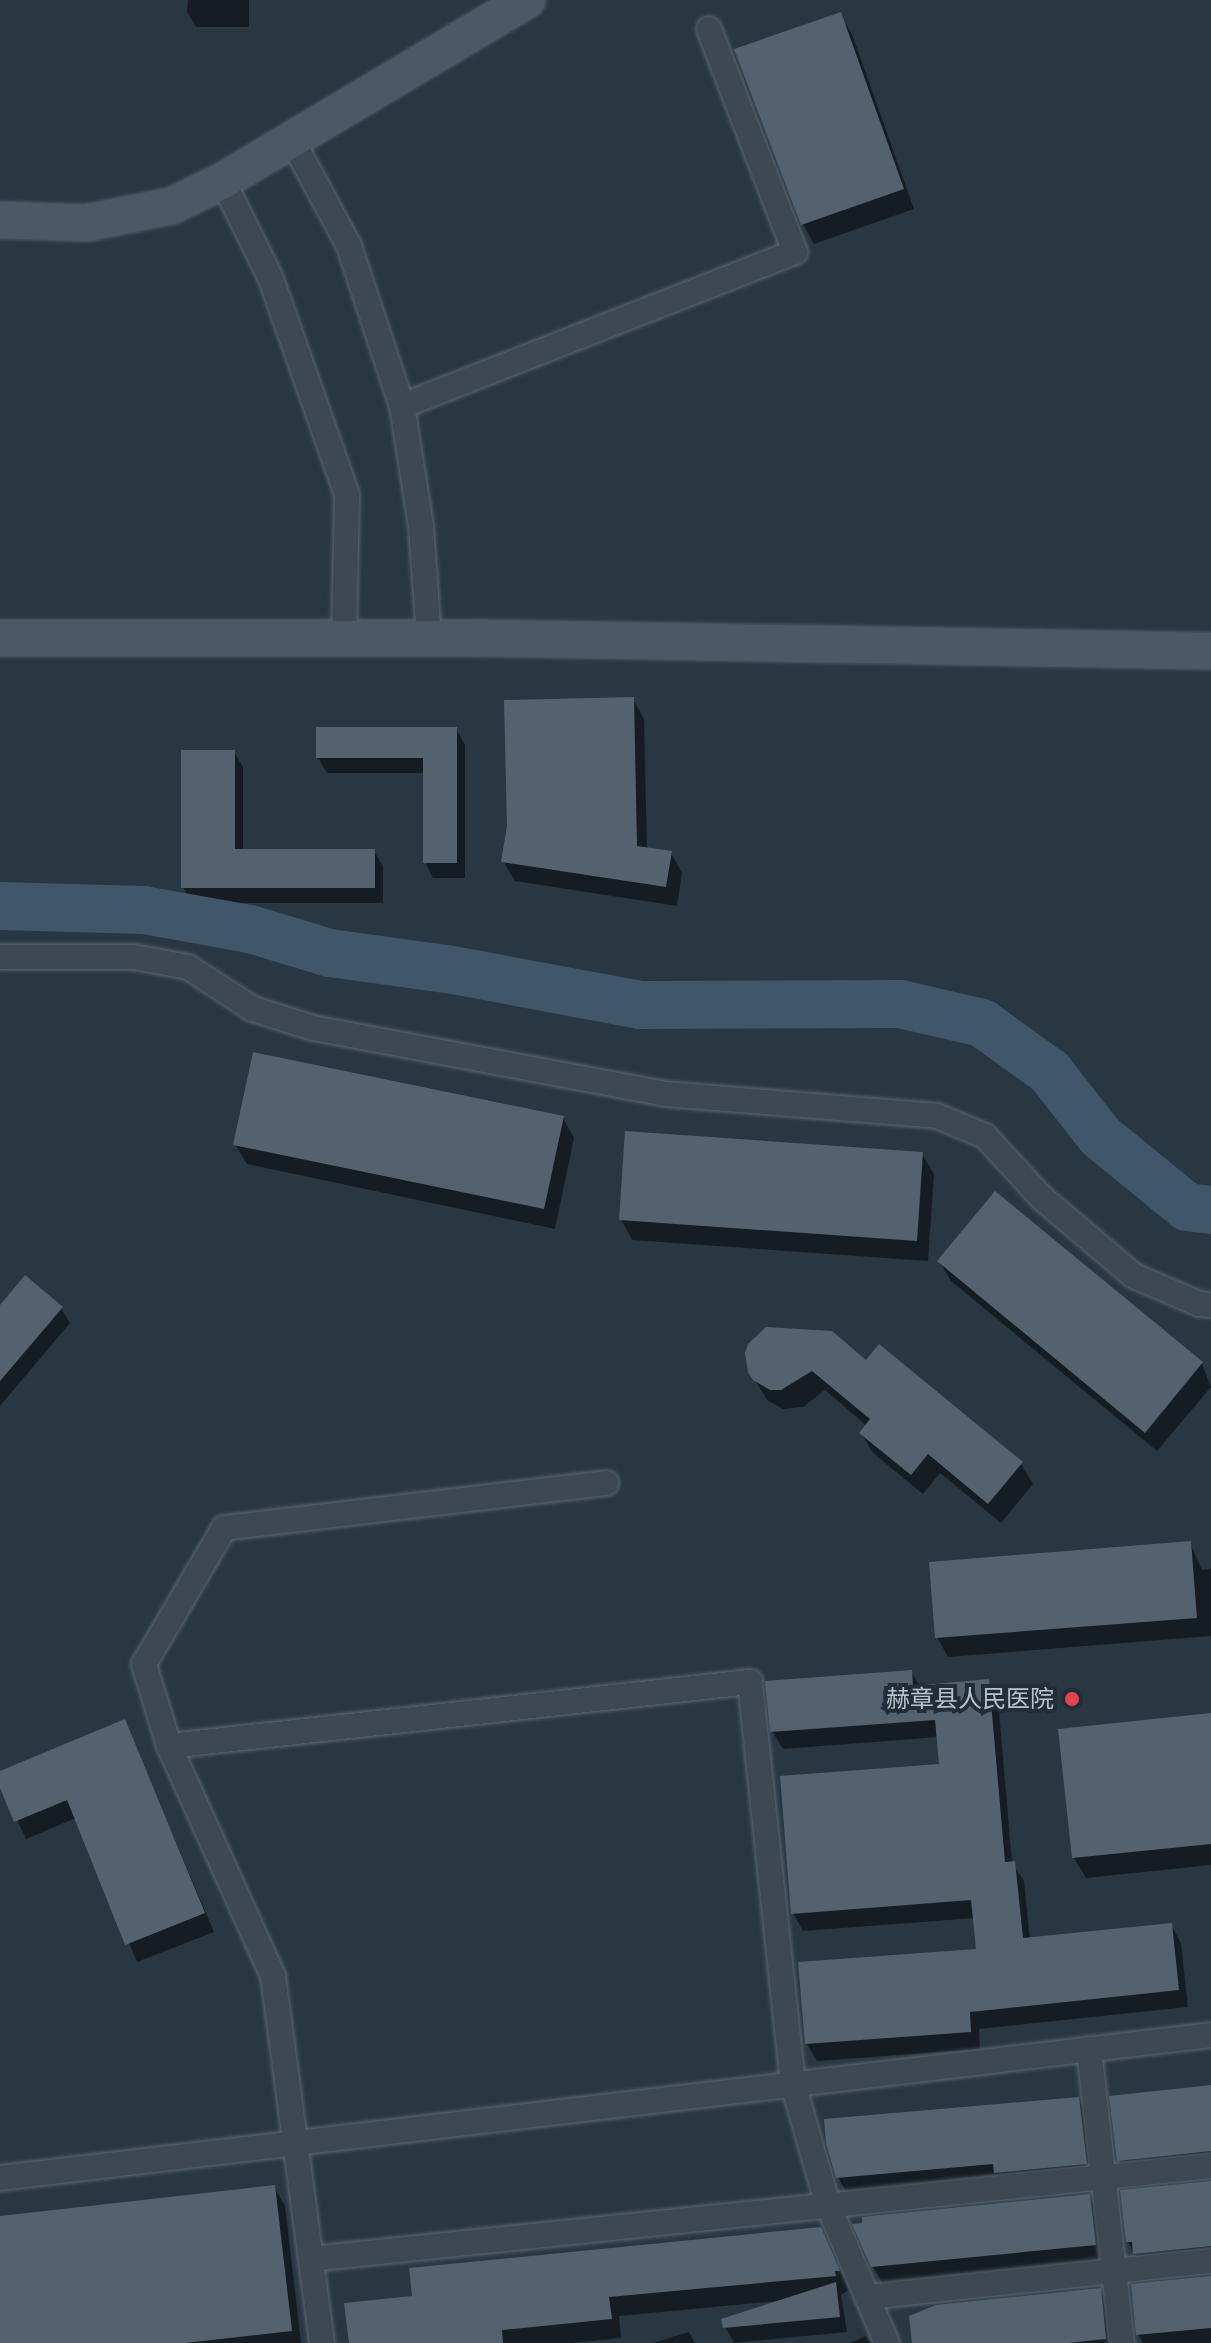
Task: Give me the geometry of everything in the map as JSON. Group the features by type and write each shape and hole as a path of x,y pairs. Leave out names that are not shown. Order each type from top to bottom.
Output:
{"street":[{"path":"0,220 86,223 136,216 171,206 223,181 527,0"},
{"path":"402,406 795,252 709,29"},
{"path":"292,140 349,246 402,406 421,526 429,638"},
{"path":"223,181 271,279 347,495 344,638"},
{"path":"0,638 429,638 1211,651"},
{"path":"0,957 134,957 188,967 253,1009 313,1028 665,1094 937,1116 985,1136 1042,1198 1134,1276 1199,1304 1211,1305"},
{"path":"322,2343 273,1976 169,1746 144,1664 224,1528 606,1483"},
{"path":"169,1746 750,1682 793,2084 828,2205 887,2343"},
{"path":"0,2178 1211,2035"},
{"path":"1089,2049 1122,2343"},
{"path":"311,2259 1211,2166"},
{"path":"867,2297 1211,2261"}],"building":[{"path":"841,12 904,189 801,225 734,49"},
{"path":"634,697 637,846 672,851 666,887 501,862 507,826 504,700"},
{"path":"316,727 457,727 457,863 423,863 423,758 316,758"},
{"path":"181,750 235,750 235,849 375,849 375,888 181,888"},
{"path":"253,1052 564,1116 544,1209 233,1145"},
{"path":"625,1131 923,1152 917,1241 619,1220"},
{"path":"995,1191 1203,1362 1145,1433 937,1261"},
{"path":"25,1275 63,1307 0,1381 0,1305"},
{"path":"766,1327 832,1331 866,1360 879,1344 1023,1462 988,1504 928,1454 911,1475 859,1433 870,1419 812,1371 781,1390 770,1390 753,1380 748,1372 745,1353 748,1344"},
{"path":"1191,1541 1197,1618 935,1638 929,1562"},
{"path":"912,1670 913,1686 989,1679 1005,1862 1015,1861 1023,1938 1172,1923 1179,1990 970,2012 971,2032 805,2044 798,1962 976,1949 971,1900 791,1914 780,1776 939,1764 935,1720 770,1732 765,1681"},
{"path":"1211,1713 1211,1844 1072,1858 1058,1729"},
{"path":"125,1719 205,1913 125,1945 67,1800 14,1822 0,1788 0,1771"},
{"path":"1211,2085 1211,2151 1117,2161 1109,2096"},
{"path":"1079,2097 1087,2164 994,2173 993,2164 836,2178 826,2143 824,2119"},
{"path":"1211,2181 1211,2246 1133,2254 1132,2242 1126,2242 1120,2190"},
{"path":"275,2185 292,2331 185,2343 0,2343 0,2216"},
{"path":"1090,2194 1096,2245 871,2267 852,2224 862,2223 862,2217"},
{"path":"821,2227 840,2271 835,2271 836,2276 609,2297 612,2319 502,2330 503,2343 349,2343 344,2303 412,2296 409,2268"},
{"path":"1211,2276 1211,2328 1136,2335 1131,2284"},
{"path":"836,2282 840,2317 723,2328 721,2319"},
{"path":"1101,2288 1106,2339 1068,2343 912,2343 909,2316 936,2305"}],"waterway":[{"path":"0,906 144,910 250,929 330,953 453,970 640,1005 900,1004 982,1023 1050,1072 1100,1136 1187,1207 1211,1210"}],"place":[{"name":"赫章县人民医院","path":"1072,1699"}]}
